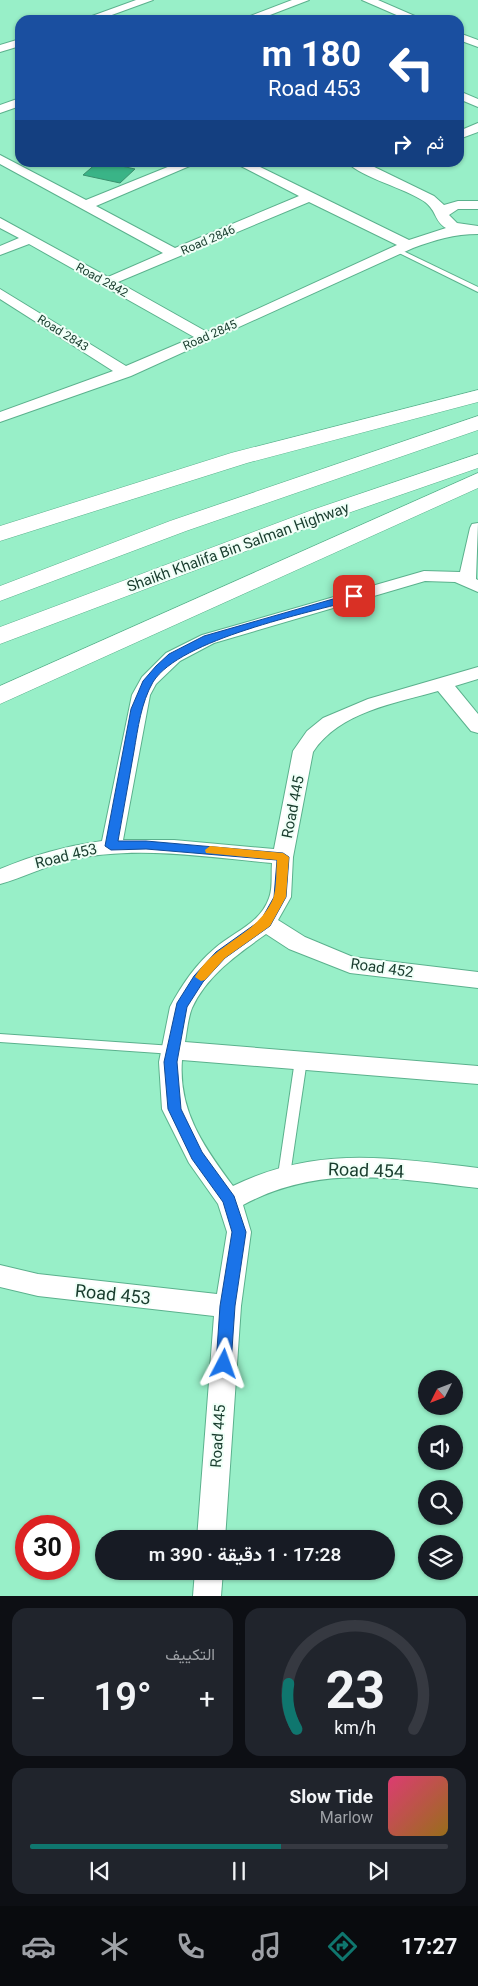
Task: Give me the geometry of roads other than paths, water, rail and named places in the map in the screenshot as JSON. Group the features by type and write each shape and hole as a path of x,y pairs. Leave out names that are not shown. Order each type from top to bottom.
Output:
{"highway":[{"path":"0,534 239,458 478,396"},
{"path":"0,594 178,526 478,423"},
{"name":"Shaikh Khalifa Bin Salman Highway","path":"0,636 320,515 478,461"},
{"path":"0,696 478,480"}],"street":[{"path":"102,15 147,0"},
{"path":"260,15 303,0"},
{"path":"368,0 406,15"},
{"path":"265,13 270,15"},
{"path":"464,38 478,44"},
{"path":"0,48 15,44"},
{"path":"464,97 478,103"},
{"path":"0,109 15,104"},
{"path":"464,133 478,127"},
{"path":"0,160 175,254"},
{"path":"20,170 28,167"},
{"path":"86,205 181,167"},
{"path":"249,167 407,246"},
{"path":"364,167 429,199 451,226 478,230"},
{"path":"372,171 381,167"},
{"path":"407,188 461,204 477,205"},
{"name":"Road 2846","path":"107,282 309,197"},
{"name":"Road 2845","path":"407,246 443,216 461,204"},
{"name":"Road 2842","path":"0,222 205,337"},
{"name":"Road 2845","path":"0,417 69,395 126,373 407,246 463,229"},
{"path":"0,252 30,239"},
{"name":"Road 2843","path":"0,293 126,373"},
{"path":"111,846 136,709 148,681 173,656 208,639 424,576 446,575 473,584 478,528"},
{"name":"Road 445","path":"212,1530 228,1306 239,1232 230,1200 197,1156 174,1109 170,1062 181,1007 199,979 221,955 266,923 280,897 283,857 303,751 314,735 330,722 375,703 478,673"},
{"path":"442,684 478,727"},
{"name":"Road 453","path":"0,877 15,870 68,853 111,846 146,845 283,857"},
{"name":"Road 452","path":"266,923 297,943 350,965 478,980"},
{"path":"173,1050 478,1075"},
{"name":"Road 454","path":"230,1200 284,1175 340,1166 478,1178"},
{"name":"Road 453","path":"0,1276 38,1285 228,1306"},
{"path":"207,1596 208,1580"}],"lane":[{"path":"407,246 478,290"},
{"path":"0,1038 173,1050"},
{"path":"284,1175 301,1060"}]}
